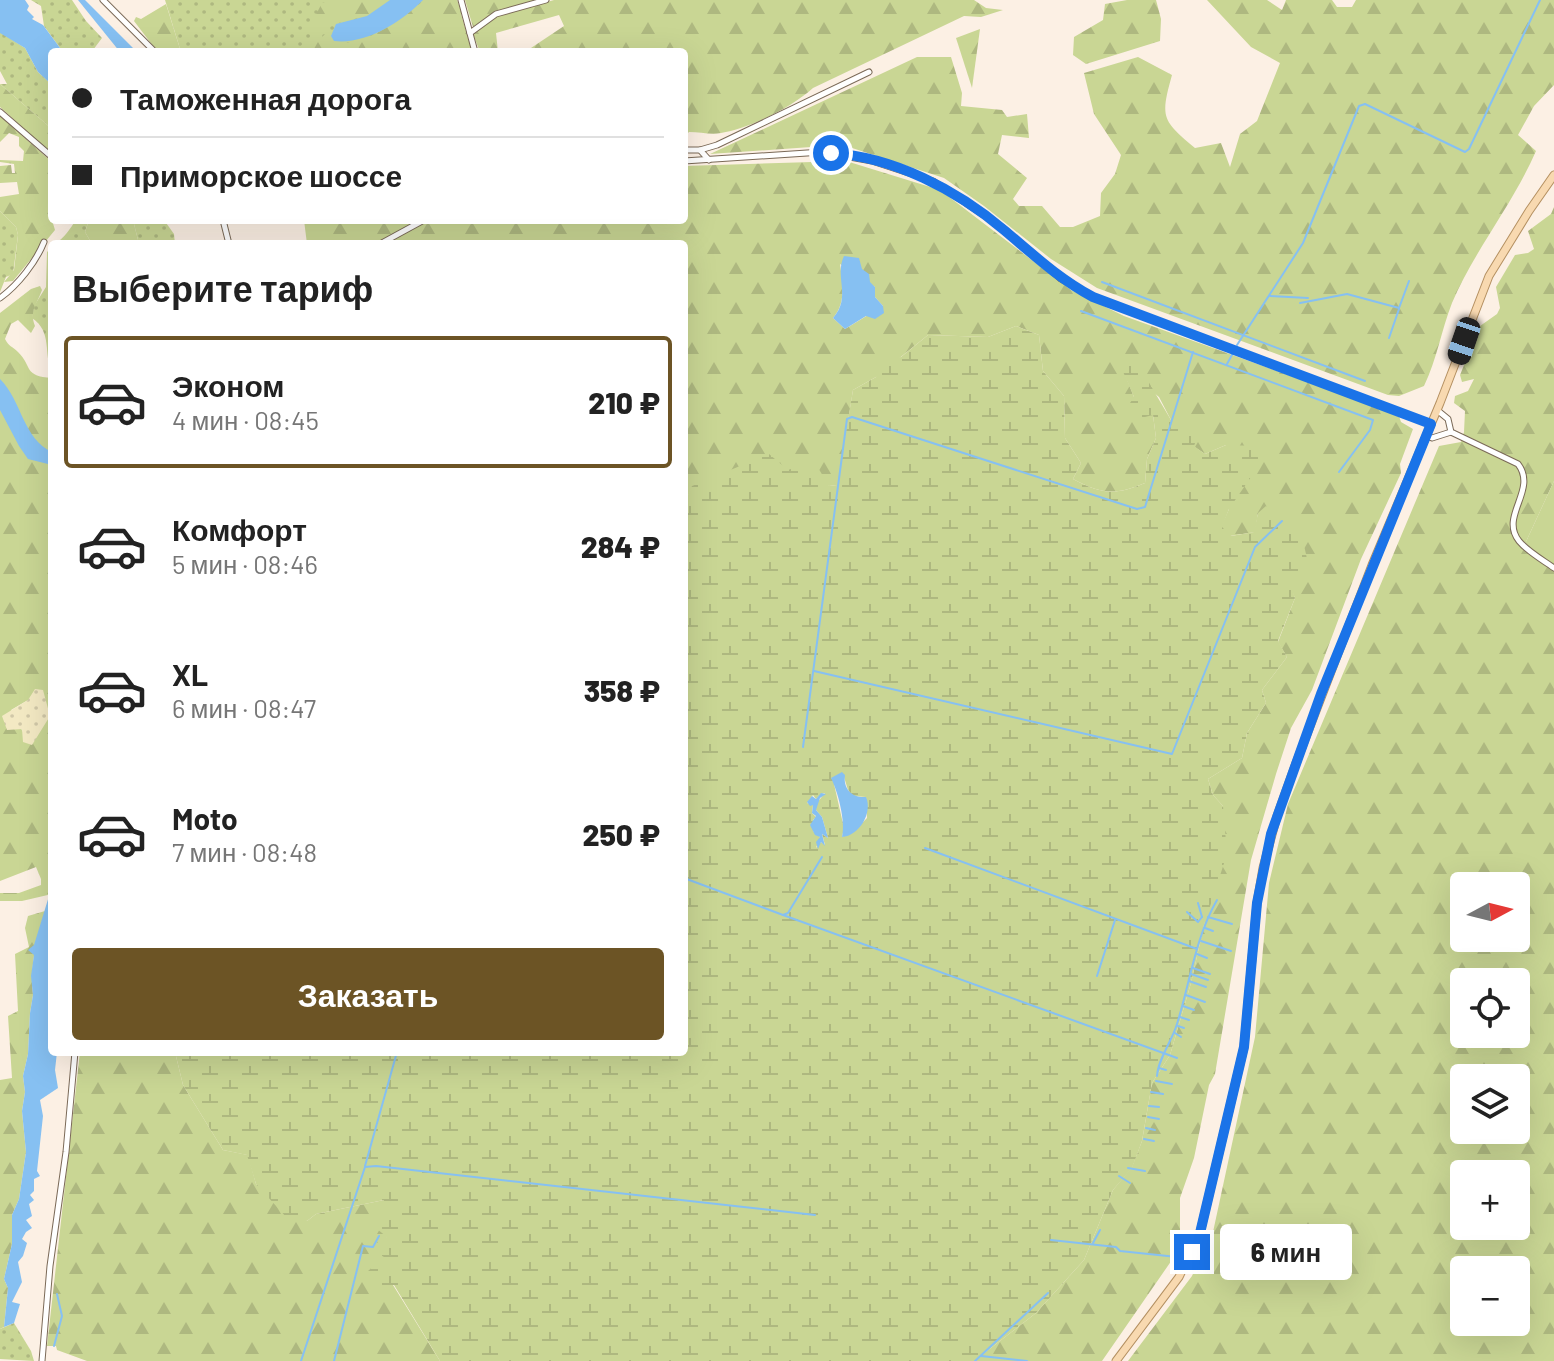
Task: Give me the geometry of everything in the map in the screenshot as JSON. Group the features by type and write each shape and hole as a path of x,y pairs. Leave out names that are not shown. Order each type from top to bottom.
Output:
{"main road":[{"path":"1116,1361 1179,1277 1200,1233 1244,1047 1257,903 1271,834 1321,694 1489,276 1554,175"}],"street":[{"path":"103,0 151,48"},
{"path":"461,0 474,48"},
{"path":"470,33 496,14 546,0"},
{"path":"688,150 717,145 869,72"},
{"path":"0,112 48,154"},
{"path":"700,150 709,161"},
{"path":"688,161 840,153 927,178 1003,228 1061,279 1093,297 1431,424"},
{"path":"387,240 417,224"},
{"path":"0,298 14,286 41,251 44,242"},
{"path":"1437,410 1448,419 1451,432"},
{"path":"1426,436 1440,437 1451,432 1522,468 1524,486 1512,524 1514,533 1520,542 1554,568"},
{"path":"42,1361 75,1056"}],"green space":[{"path":"31,0 72,0 102,38 94,48 60,48 44,26 41,6"},
{"path":"165,0 457,0 462,14 397,48 180,48"},
{"path":"331,0 390,0 370,14 335,24 317,35 308,30 322,3"},
{"path":"424,0 457,0 471,48 297,48 315,37 321,38 328,31 332,33 332,42 356,41 381,31"},
{"path":"465,0 536,0 497,11 473,27"},
{"path":"554,0 974,0 986,8 1003,10 981,17 964,16 813,88 770,116 732,131 713,134 688,133 688,48 531,48 564,26 559,15 496,33 498,48 478,48 473,34 497,16"},
{"path":"1156,0 1161,19 1160,41 1086,64 1073,55 1074,37 1103,20 1105,4"},
{"path":"1207,0 1267,0 1282,10 1286,0 1332,0 1337,7 1352,7 1356,0 1554,0 1554,85 1534,106 1518,135 1536,151 1461,284 1424,386 1399,396 1388,395 1097,288 1051,259 944,178 849,147 710,154 917,57 951,57 962,93 961,106 1002,110 1007,117 1027,114 1029,138 1002,135 998,154 1027,178 1013,199 1019,206 1042,206 1060,227 1073,227 1100,216 1101,193 1115,174 1121,155 1094,114 1084,73 1138,57 1172,75 1165,110 1170,124 1195,148 1221,143 1230,167 1240,134 1257,121 1280,63 1251,47"},
{"path":"166,4 180,48 153,46 134,21 136,17 141,19"},
{"path":"980,29 972,88 956,38"},
{"path":"0,32 25,48 38,72 48,81 48,126 0,84 7,84 0,71"},
{"path":"0,84 48,126 48,150 0,107"},
{"path":"0,116 48,158 48,224 53,224 55,230 13,281 4,282 14,270 18,235 16,227 0,211 0,197 19,194 17,182 0,183 0,166 11,165 12,173 15,173 14,164 0,160 23,161 24,151 19,146 19,137 9,133 0,142"},
{"path":"846,161 940,190 1071,290 1124,316 1371,405 1399,416 1401,422 1413,429 1400,464 1401,473 1361,559 1312,690 1291,728 1251,860 1215,1074 1209,1085 1194,1158 1180,1198 1180,1231 1174,1257 1102,1361 974,1361 1036,1313 1084,1260 1113,1190 1132,1167 1142,1141 1152,1083 1170,1055 1204,925 1223,806 1213,795 1208,779 1242,758 1247,733 1266,703 1262,690 1287,657 1278,642 1295,598 1258,513 1255,532 1230,536 1221,527 1229,509 1226,445 1205,454 1193,446 1171,420 1159,397 1122,367 1134,397 1153,415 1156,438 1147,459 1145,483 1108,492 1073,479 1081,463 1065,438 1064,396 1043,371 1039,335 1016,326 988,337 928,335 876,377 853,390 838,485 829,486 788,470 693,486 688,496 688,240 306,240 304,224 688,224 688,166","holes":["840,264 875,287 875,297 883,306 845,329 833,318 842,300"]},
{"path":"1554,207 1554,481 1524,546 1554,569 1554,1361 1128,1361 1192,1276 1213,1232 1255,1037 1269,883 1288,804 1439,446 1461,442 1465,411 1454,403 1455,396 1468,391 1474,379 1462,382 1460,375 1480,326 1497,314 1500,308 1496,287 1515,255 1534,249 1528,231 1551,214"},
{"path":"0,211 16,227 18,235 13,274 6,277 0,292"},
{"path":"73,224 88,224 85,232 90,240 60,240"},
{"path":"88,224 134,224 138,240 90,240 85,232"},
{"path":"134,224 167,224 175,240 138,240"},
{"path":"47,252 48,358 43,330 32,318 34,306 46,287"},
{"path":"40,286 42,290 33,312 35,326 31,333 18,320 11,324 5,339 23,357 32,373 48,378 48,711 43,698 28,700 11,710 24,734 48,717 48,895 22,901 0,901 0,893 19,893 41,885 41,879 36,867 0,881 0,313 31,289"},
{"path":"1016,326 1039,335 1043,371 1064,396 1065,438 1081,463 1073,479 1108,492 1145,483 1147,459 1156,438 1153,415 1137,419 1124,412 1134,397 1121,367 1138,364 1171,420 1202,423 1194,446 1205,454 1226,445 1259,446 1264,458 1229,509 1222,527 1231,536 1254,532 1258,513 1266,506 1296,530 1303,544 1308,565 1290,582 1295,598 1278,641 1287,657 1262,690 1266,703 1247,733 1242,758 1208,779 1213,795 1223,806 1227,854 1204,925 1170,1055 1152,1083 1142,1141 1132,1168 1113,1190 1084,1260 1036,1313 974,1361 440,1361 394,1285 372,1285 368,1271 384,1257 368,1248 387,1237 377,1229 384,1200 316,1214 307,1221 287,1218 256,1184 247,1155 223,1150 183,1085 176,1056 688,1056 688,495 692,486 769,454 788,470 814,461 829,486 837,485 853,390 876,377 879,361 901,357 928,335 988,337","holes":["844,777 853,796 866,797 867,818 853,832 842,837 844,828 834,784","825,793 816,804 828,838 822,834 825,845 821,842 816,848 820,837 813,831 816,817 812,813 813,805 807,803 813,795 816,799"]},
{"path":"1554,481 1554,569 1524,546"},
{"path":"45,911 33,963 28,1054 23,1076 26,1152 19,1199 12,1215 12,1244 4,1279 8,1288 4,1327 0,1329 0,1080 12,1078 8,1016 18,1011 15,954 29,947 25,928 28,916"},
{"path":"80,1056 176,1056 183,1085 223,1150 248,1155 256,1184 307,1221 316,1214 384,1200 387,1237 384,1257 393,1285 440,1361 87,1361 57,1350 56,1346 47,1346"},
{"path":"14,1323 34,1361 0,1359 0,1329"}],"sand":[{"path":"35,689 43,690 48,709 48,719 32,745 23,742 22,729 7,730 2,716 28,700"}],"water":[{"path":"0,0 25,0 29,6 27,10 34,17 32,19 43,25 60,48 48,48 48,81 38,72 25,48 0,33"},
{"path":"78,0 85,0 133,48 117,48"},
{"path":"390,0 423,0 405,16 370,36 334,41 331,36 336,24 367,16"},
{"path":"844,256 859,258 862,269 869,274 870,282 875,287 875,297 883,306 884,313 875,319 866,316 845,329 833,318 841,302 841,264"},
{"path":"0,379 35,438 48,450 48,464 28,459 0,410"},
{"path":"842,772 850,792 866,797 868,810 859,828 842,837 841,807 831,778"},
{"path":"821,793 826,794 820,798 816,810 822,817 828,838 822,834 825,846 821,842 818,849 816,842 820,837 815,835 810,825 816,816 812,813 813,805 807,802"},
{"path":"48,899 48,1056 57,1056 58,1088 40,1100 43,1116 37,1171 40,1176 34,1179 34,1191 30,1195 34,1200 29,1204 32,1216 26,1220 32,1228 22,1239 27,1243 18,1262 22,1282 12,1302 20,1304 14,1323 4,1327 8,1288 4,1279 12,1244 12,1215 19,1199 26,1152 23,1076 33,995 31,976 34,955 28,950 34,945"}],"waterway":[{"path":"1237,345 1303,243 1359,106 1365,104 1465,152 1540,0"},
{"path":"1300,303 1347,294 1399,308 1409,281"},
{"path":"1102,282 1365,381"},
{"path":"1270,296 1308,298"},
{"path":"1389,338 1399,309"},
{"path":"1081,311 1373,420 1370,430 1339,472"},
{"path":"803,747 847,419 852,417 1137,509 1145,507 1193,352"},
{"path":"1227,364 1233,353"},
{"path":"814,671 1172,754 1255,547 1282,521"},
{"path":"925,848 1197,949"},
{"path":"688,879 783,915 788,913 822,857"},
{"path":"1157,1076 1177,1024 1203,930 1217,900"},
{"path":"1198,903 1202,917"},
{"path":"1187,912 1198,922 1202,917"},
{"path":"783,915 1177,1058"},
{"path":"1208,917 1232,924"},
{"path":"1097,976 1115,920"},
{"path":"1205,928 1213,931"},
{"path":"1201,941 1231,951"},
{"path":"1197,954 1207,958"},
{"path":"1193,968 1210,974"},
{"path":"1191,974 1208,980"},
{"path":"1189,981 1206,987"},
{"path":"1186,995 1205,1002"},
{"path":"1183,1006 1194,1010"},
{"path":"1180,1017 1189,1020"},
{"path":"1178,1026 1184,1028"},
{"path":"1175,1033 1181,1037"},
{"path":"365,1166 396,1056"},
{"path":"1159,1068 1166,1070"},
{"path":"1156,1081 1172,1084"},
{"path":"1151,1092 1163,1094"},
{"path":"1149,1106 1159,1107"},
{"path":"1148,1117 1159,1119"},
{"path":"1146,1128 1155,1130"},
{"path":"1144,1139 1154,1141"},
{"path":"301,1361 365,1167 815,1215"},
{"path":"1128,1168 1145,1171"},
{"path":"1119,1176 1130,1183"},
{"path":"1093,1243 1100,1230"},
{"path":"334,1361 363,1246 373,1247 379,1236"},
{"path":"1051,1240 1177,1257"},
{"path":"1195,1256 1212,1254"},
{"path":"975,1361 1048,1293"},
{"path":"54,1346 62,1316 57,1294"},
{"path":"981,1356 1027,1361"}],"route":[{"path":"831,153 872,161 933,181 1003,228 1061,279 1093,297 1431,424 1321,694 1271,834 1257,903 1244,1047 1200,1233 1192,1252"}]}
